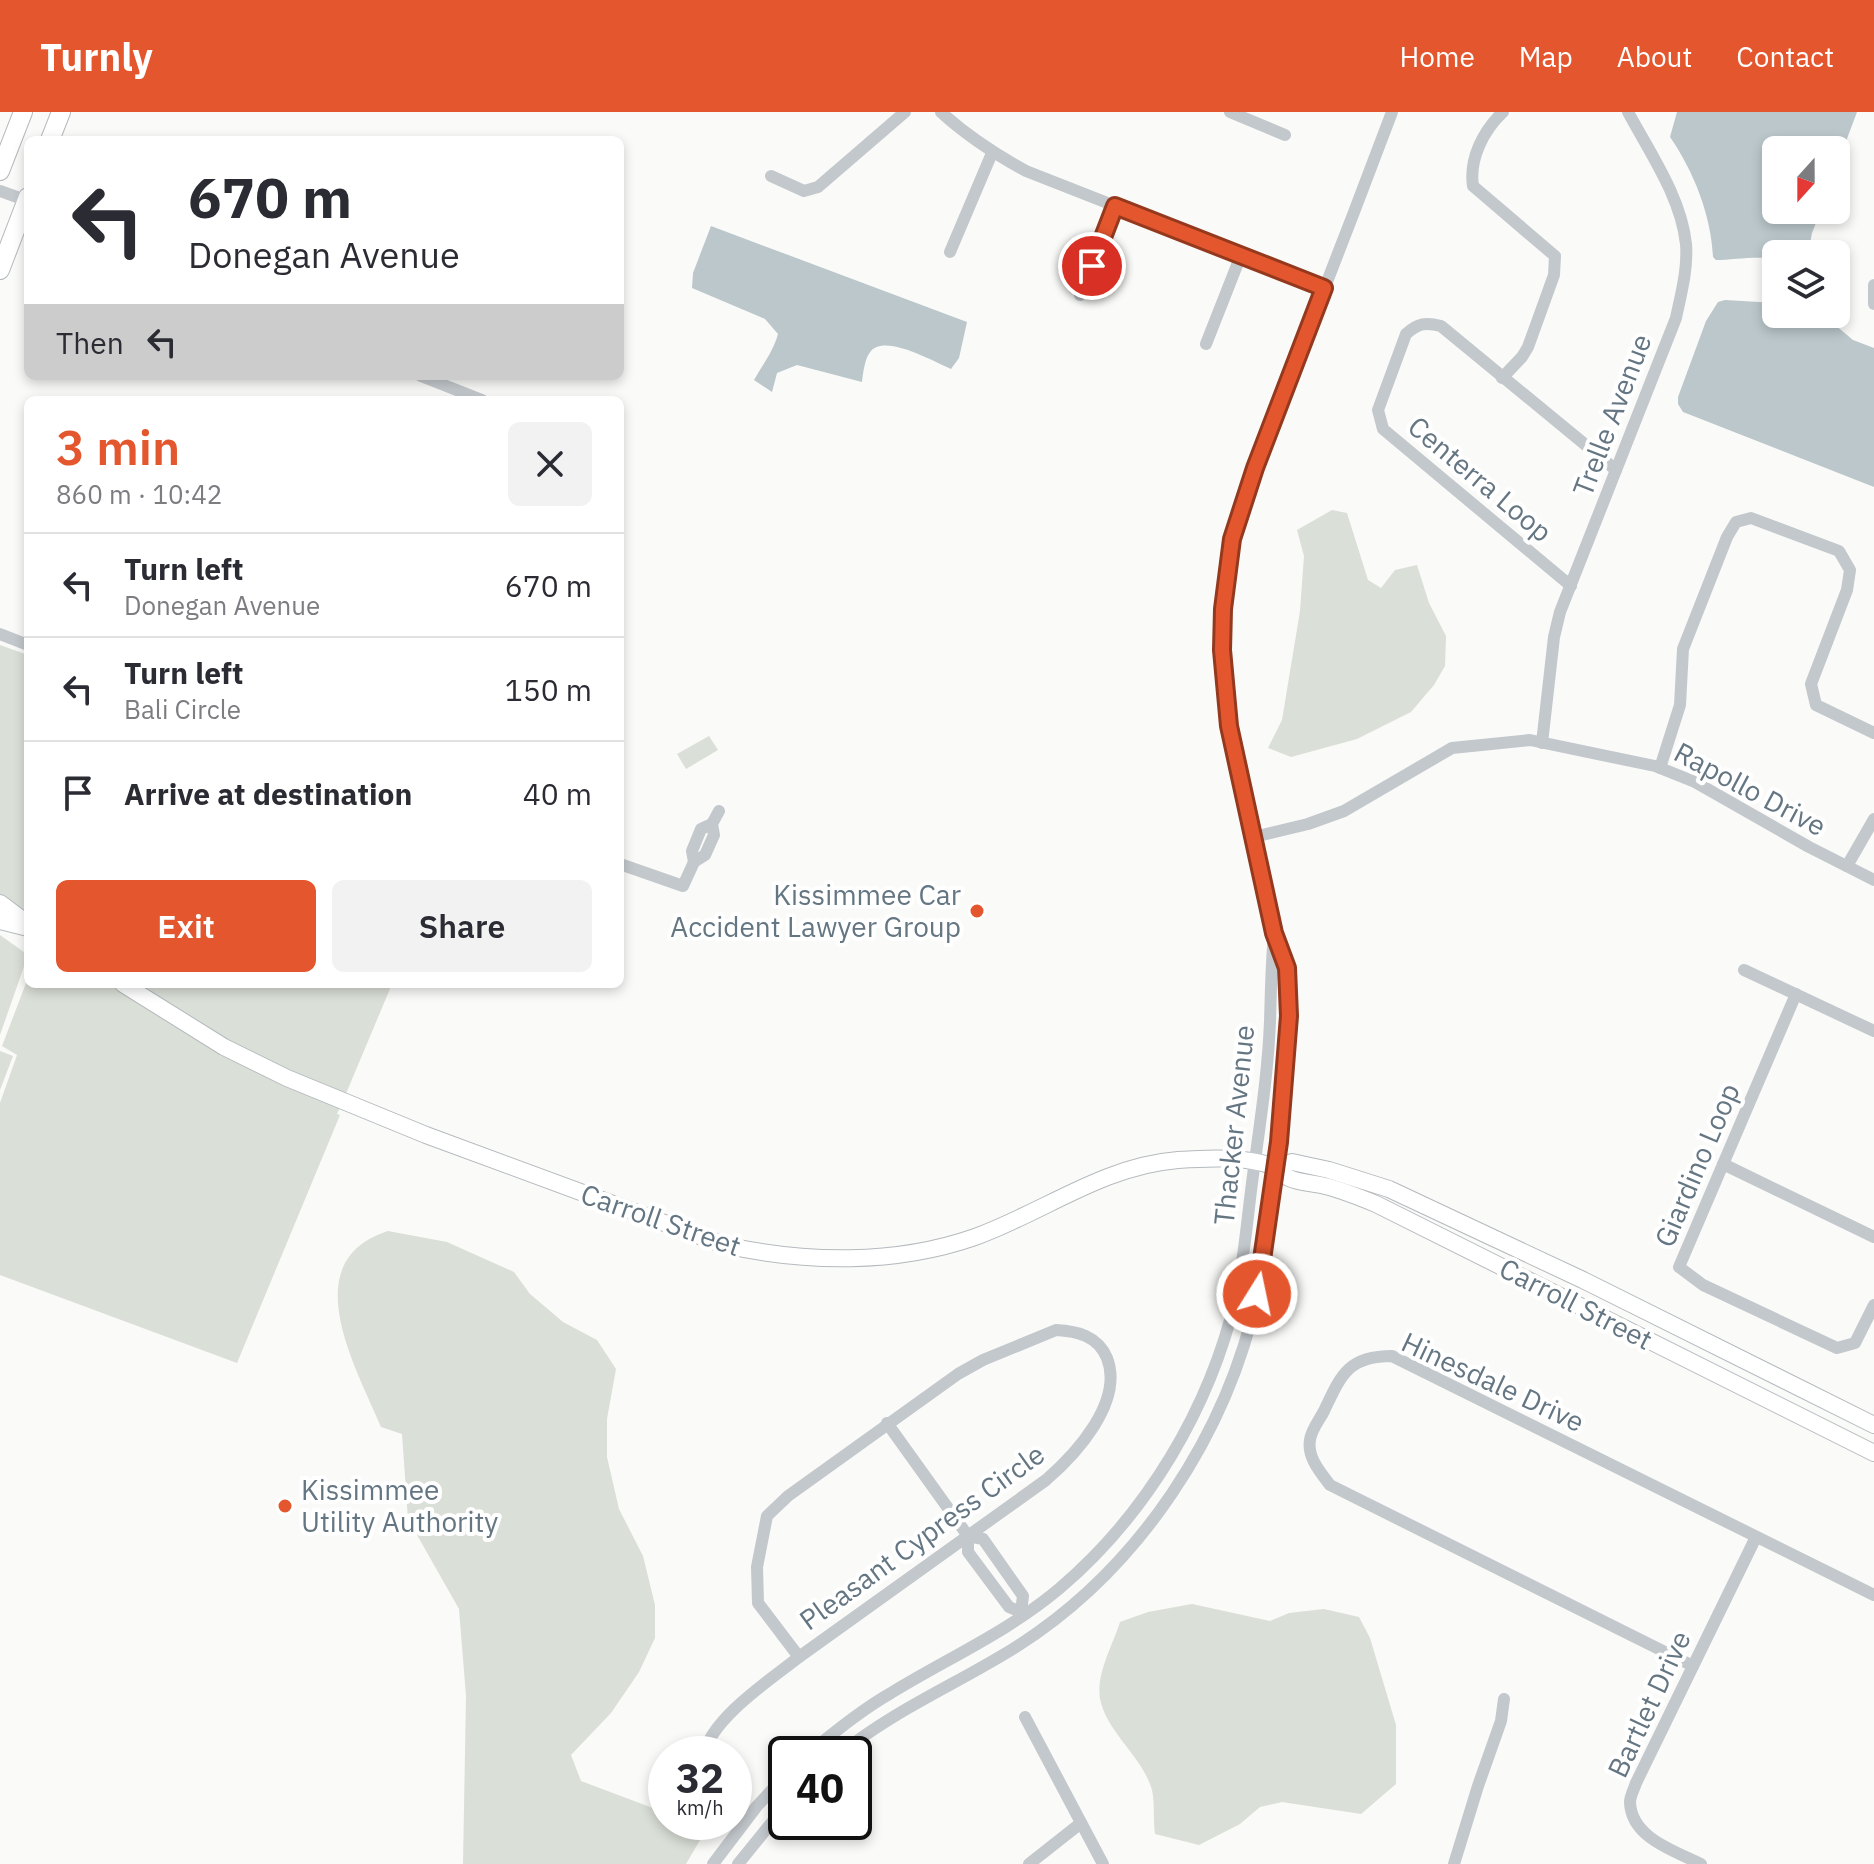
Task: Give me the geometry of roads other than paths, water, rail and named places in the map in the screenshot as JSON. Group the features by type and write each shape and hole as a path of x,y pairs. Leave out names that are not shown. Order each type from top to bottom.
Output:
{"highway":[{"path":"0,171 23,112"},
{"path":"52,136 61,112"},
{"path":"0,270 24,210"}],"main road":[{"path":"0,903 24,923"},
{"path":"0,921 24,925"},
{"name":"Carroll Street","path":"129,988 224,1047 287,1078 413,1130 710,1240 758,1253 810,1259 910,1253 975,1237 1085,1184 1135,1168 1178,1160 1238,1160 1275,1168 1289,1178 1352,1194 1423,1227 1874,1453"},
{"name":"Carroll Street","path":"1275,1168 1292,1162 1389,1189 1583,1280 1874,1425"},
{"path":"1423,1227 1439,1227 1561,1286 1583,1280"}],"street":[{"path":"771,176 789,187 804,191 818,187 905,112"},
{"path":"941,112 992,153 1026,171 1324,288"},
{"path":"1230,112 1285,135"},
{"name":"Thacker Avenue","path":"866,1736 906,1708 1036,1632 1077,1600 1133,1544 1179,1481 1205,1436 1237,1362 1257,1294 1275,1168 1289,1016 1287,968 1274,933 1229,726 1222,650 1226,578 1232,539 1255,468 1392,112"},
{"path":"1502,378 1528,347 1554,275 1555,256 1473,186 1473,159 1492,124 1503,112"},
{"name":"Trelle Avenue","path":"1542,743 1554,637 1676,318 1684,282 1686,244 1679,214 1628,112"},
{"path":"950,252 992,153"},
{"path":"0,191 24,199"},
{"path":"1080,295 1115,206"},
{"path":"1206,344 1241,255"},
{"path":"1874,285 1874,304"},
{"name":"Centerra Loop","path":"1571,586 1383,429 1378,410 1406,334 1416,325 1429,322 1441,326 1616,470"},
{"path":"431,380 472,396"},
{"path":"1660,768 1680,705 1683,649 1727,537 1736,522 1751,518 1839,551 1850,570 1847,590 1811,684 1816,705 1874,733"},
{"path":"0,634 24,643"},
{"name":"Rapollo Drive","path":"1254,837 1330,817 1374,795 1452,748 1530,740 1660,768 1695,782 1874,880"},
{"path":"624,865 683,886 694,862 692,851 701,829 712,824 719,811"},
{"path":"1847,866 1874,819"},
{"name":"Thacker Avenue","path":"832,1736 890,1693 986,1641 1082,1568 1149,1490 1190,1422 1220,1352 1236,1298 1267,1060 1274,933"},
{"path":"1744,970 1874,1031"},
{"name":"Giardino Loop","path":"1796,994 1679,1267 1703,1285 1837,1348 1855,1343 1874,1305"},
{"path":"1723,1164 1874,1237"},
{"name":"Pleasant Cypress Circle","path":"711,1736 799,1657 1046,1480 1074,1455 1098,1418 1112,1379 1105,1354 1098,1344 1086,1335 1056,1330 983,1360 887,1423 788,1496 767,1516 757,1567 758,1603 799,1657"},
{"name":"Hinesdale Drive","path":"1693,1666 1330,1485 1314,1464 1309,1440 1341,1376 1354,1363 1372,1356 1392,1356 1756,1537"},
{"path":"887,1423 968,1536 968,1552 1009,1607 1023,1614 1036,1632"},
{"path":"968,1536 983,1539 1023,1596 1023,1614"},
{"path":"1756,1537 1874,1595"},
{"name":"Bartlet Drive","path":"1701,1864 1650,1838 1636,1822 1630,1802 1636,1783 1756,1537"},
{"path":"1454,1864 1501,1721 1504,1699"},
{"path":"1025,1717 1103,1864"},
{"path":"752,1805 768,1791"},
{"path":"1029,1864 1081,1823"},
{"path":"738,1864 768,1827"},
{"path":"713,1864 726,1840"}],"place":[{"name":"Kissimmee Car Accident Lawyer Group","path":"977,911"},
{"name":"Kissimmee Utility Authority","path":"285,1506"}]}
